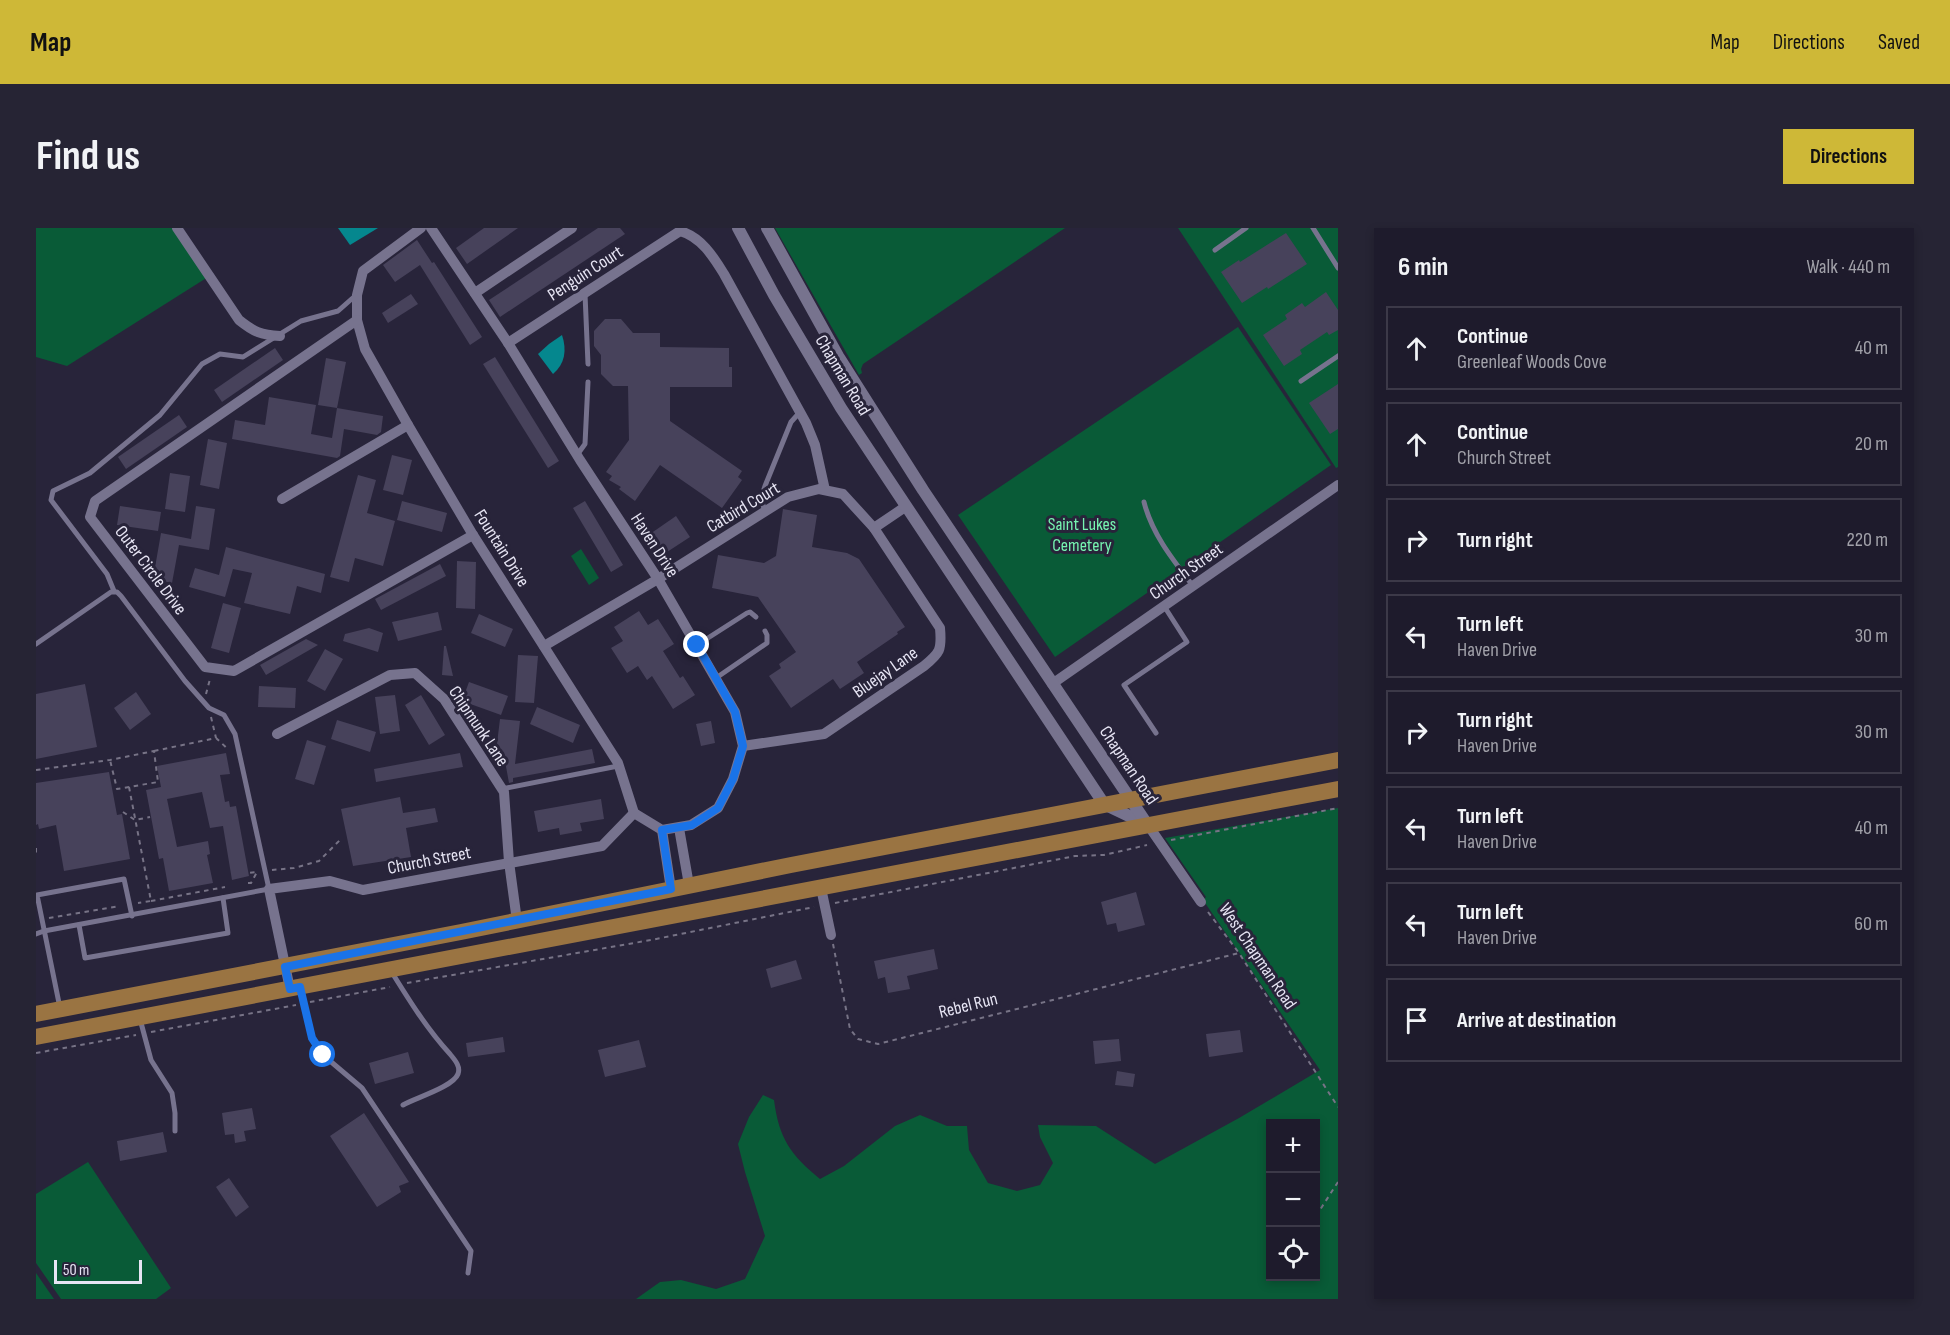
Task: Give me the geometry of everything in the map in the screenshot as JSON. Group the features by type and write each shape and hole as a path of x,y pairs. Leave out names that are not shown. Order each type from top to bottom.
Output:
{"main road":[{"path":"36,1014 1338,760"},
{"path":"36,1037 141,1025 297,993 390,970 1338,789"}],"street":[{"path":"177,228 240,320 253,331 264,335 280,336"},
{"path":"357,295 363,272 421,228"},
{"name":"Haven Drive","path":"431,228 508,343 577,455 658,579 735,712 743,746"},
{"path":"475,293 572,228"},
{"name":"Chapman Road","path":"738,228 840,408 1104,804 1148,825"},
{"name":"Chapman Road","path":"767,228 838,356 923,490 1148,825"},
{"path":"687,231 712,254 800,412 815,445 825,490 843,494 874,528 905,507"},
{"name":"Penguin Court","path":"508,343 687,231"},
{"name":"Fountain Drive","path":"357,295 357,320 365,349 473,535 618,766 634,813"},
{"name":"Outer Circle Drive","path":"357,320 95,501 90,517 205,667 234,671 473,535"},
{"path":"282,499 408,425"},
{"name":"Church Street","path":"1052,684 1338,485"},
{"name":"Catbird Court","path":"544,646 658,579 788,497 819,489 825,490"},
{"name":"Bluejay Lane","path":"743,746 824,734 938,655 941,640 940,628 874,528"},
{"name":"Chipmunk Lane","path":"277,734 390,675 415,673 444,699 504,792 508,862 517,921"},
{"path":"634,813 662,830 692,825 718,808 733,779 743,746"},
{"name":"Church Street","path":"269,889 330,881 363,890 602,846 634,813"},
{"name":"West Chapman Road","path":"1148,825 1201,902"},
{"path":"679,828 689,885"},
{"path":"662,830 671,889"},
{"path":"821,888 831,935"},
{"path":"269,889 285,967 297,993"}],"lane":[{"path":"1215,250 1246,228"},
{"path":"1312,228 1338,268"},
{"path":"585,293 588,364"},
{"path":"36,934 269,889 235,734 224,715 209,708 185,681 121,596 114,591 107,574 51,500 53,491 90,473 166,408 202,364 220,354 243,357 301,321 338,311 357,295"},
{"path":"1301,381 1338,356"},
{"path":"577,455 585,444 588,382"},
{"path":"765,512 761,498 765,486 791,422 800,412"},
{"path":"1144,502 1148,517 1161,542 1193,586"},
{"path":"36,645 114,591"},
{"path":"1156,733 1124,685 1187,642 1164,606"},
{"path":"697,645 747,612 756,617"},
{"path":"716,678 767,643 768,635 765,631"},
{"path":"501,789 618,766"},
{"path":"60,1010 37,895 124,879 132,916"},
{"path":"79,925 85,958 228,933 223,898"},
{"path":"390,970 439,1044 457,1063 459,1070 454,1080 448,1085 402,1105"},
{"path":"297,993 312,1038 323,1055 362,1088 471,1251 468,1273"},
{"path":"141,1025 151,1060 172,1093 175,1131"}],"path":[{"path":"36,770 110,760 216,738 231,752"},
{"path":"110,760 117,789 158,782 154,750"},
{"path":"1181,838 1338,808"},
{"path":"123,812 135,820 150,817"},
{"path":"249,873 294,868 319,861 342,838"},
{"path":"36,1053 141,1025 297,993 400,985 651,940 1075,856 1104,855 1149,844"},
{"path":"36,848 36,856"},
{"path":"240,885 251,883 257,872"},
{"path":"151,901 229,887"},
{"name":"West Chapman Road","path":"1201,902 1239,953 1338,1107"},
{"name":"Rebel Run","path":"831,935 850,1029 858,1039 878,1044 1239,953"},
{"path":"1320,1210 1338,1182"}],"green space":[{"path":"36,228 173,228 208,277 67,366 36,357"},
{"path":"775,228 1065,228 863,364 862,373 859,375"},
{"path":"1178,228 1338,228 1338,467 1336,468"},
{"name":"Saint Lukes Cemetery","path":"1238,327 1331,465 1055,657 958,515"},
{"path":"581,549 599,578 589,585 571,556"},
{"path":"1338,808 1338,1299 636,1299 660,1282 681,1280 716,1289 745,1279 765,1236 738,1144 749,1117 763,1095 774,1100 783,1136 794,1154 820,1179 844,1166 895,1126 920,1115 947,1126 967,1126 969,1150 988,1183 1017,1191 1040,1185 1053,1163 1040,1137 1038,1125 1096,1126 1155,1164 1320,1070 1203,900 1206,897 1165,838"},
{"path":"88,1162 171,1288 156,1299 61,1299 36,1263 36,1194"},
{"path":"36,1273 54,1299 36,1299"}],"shaded area":[{"path":"338,228 378,228 350,245"},
{"path":"562,335 564,356 560,366 553,374 538,354"}],"building":[{"path":"484,228 518,228 467,264 456,248"},
{"path":"598,228 620,228 625,234 500,317 489,300"},
{"path":"1286,233 1307,264 1242,303 1221,272"},
{"path":"417,240 432,263 434,262 482,337 470,345 420,265 395,282 383,265"},
{"path":"1326,292 1338,310 1338,330 1329,335 1327,332 1300,350 1302,354 1284,366 1263,335 1287,319 1285,315 1302,303 1305,307"},
{"path":"411,294 418,304 388,323 382,313"},
{"path":"605,319 621,319 633,333 660,333 660,347 729,348 732,387 670,387 670,421 742,471 738,477 742,480 722,508 660,465 635,501 619,489 621,487 609,480 612,476 606,472 629,440 628,386 613,386 601,374 601,355 594,346 594,331"},
{"path":"275,348 283,360 222,402 214,390"},
{"path":"495,357 559,461 548,468 483,364"},
{"path":"326,358 346,362 337,408 318,405"},
{"path":"1338,384 1338,429 1330,434 1309,403"},
{"path":"269,397 316,405 311,434 332,438 337,408 383,416 381,432 377,435 344,429 340,456 337,458 232,439 235,420 265,425"},
{"path":"179,415 187,427 126,469 118,457"},
{"path":"208,439 227,443 219,489 200,485"},
{"path":"392,455 412,460 403,495 383,490"},
{"path":"170,473 190,476 185,512 165,509"},
{"path":"358,475 376,480 367,513 395,521 383,566 355,558 349,582 330,577"},
{"path":"402,501 447,513 442,532 397,520"},
{"path":"585,501 623,565 611,572 573,508"},
{"path":"120,506 161,512 158,531 117,525"},
{"path":"196,506 215,509 209,550 179,545 172,583 153,579 161,533 191,539"},
{"path":"783,509 817,515 812,547 847,553 859,559 905,627 857,662 864,673 840,689 833,679 791,708 769,676 781,668 779,664 796,652 758,597 712,588 718,555 764,563 776,556"},
{"path":"676,516 690,537 664,554 650,534"},
{"path":"226,547 325,574 321,593 297,586 290,614 244,603 252,573 233,569 225,597 189,587 195,568 219,575"},
{"path":"457,561 476,562 475,609 456,608"},
{"path":"440,564 446,576 381,610 375,599"},
{"path":"223,603 241,608 229,653 211,648"},
{"path":"639,611 648,625 658,619 674,644 663,651 680,678 683,676 695,695 673,709 652,676 647,680 638,666 627,673 611,648 623,641 614,627"},
{"path":"438,612 442,630 398,641 392,622"},
{"path":"479,614 513,629 505,647 471,633"},
{"path":"369,628 383,633 378,652 343,641 345,634"},
{"path":"306,639 318,645 266,675 260,665"},
{"path":"444,646 446,646 453,676 442,675"},
{"path":"325,649 343,659 325,691 307,681"},
{"path":"518,655 538,656 534,703 515,702"},
{"path":"469,682 508,696 501,715 462,701"},
{"path":"85,684 97,747 36,759 36,694"},
{"path":"259,686 296,688 295,708 258,707"},
{"path":"136,692 151,714 130,730 114,708"},
{"path":"395,695 400,731 380,734 375,697"},
{"path":"421,695 445,735 429,745 405,705"},
{"path":"537,707 580,725 573,743 530,724"},
{"path":"500,719 520,721 515,764 592,749 595,763 513,778 513,782 509,783 505,761 495,760"},
{"path":"337,720 376,732 370,752 331,739"},
{"path":"711,721 715,743 701,746 696,724"},
{"path":"307,740 326,746 314,785 295,779"},
{"path":"226,753 230,774 220,775 225,802 229,801 230,807 236,806 249,876 232,880 223,826 210,828 202,792 167,799 177,847 208,841 210,854 207,855 213,883 169,891 163,858 159,859 146,790 161,787 157,766"},
{"path":"460,753 463,767 376,782 374,769"},
{"path":"109,772 117,815 122,814 130,859 64,871 56,825 39,829 38,824 36,825 36,783"},
{"path":"400,797 403,813 435,808 438,822 406,828 411,857 353,866 341,809"},
{"path":"601,799 604,819 580,823 582,831 560,835 559,828 538,832 534,811"},
{"path":"1136,892 1145,925 1118,932 1116,923 1107,925 1101,902"},
{"path":"934,949 938,969 907,976 910,989 888,993 885,977 878,979 874,961"},
{"path":"796,960 802,979 771,988 766,969"},
{"path":"1240,1030 1243,1052 1209,1057 1206,1034"},
{"path":"503,1037 505,1052 468,1057 466,1043"},
{"path":"1119,1039 1121,1061 1095,1064 1093,1041"},
{"path":"639,1040 646,1067 605,1077 598,1050"},
{"path":"408,1052 414,1073 375,1084 369,1063"},
{"path":"1117,1071 1135,1074 1133,1087 1115,1085"},
{"path":"252,1108 256,1129 244,1131 246,1141 235,1143 234,1134 225,1135 222,1113"},
{"path":"364,1113 409,1182 399,1186 401,1192 377,1207 330,1136"},
{"path":"163,1132 167,1152 120,1161 117,1141"},
{"path":"229,1178 249,1207 236,1217 216,1187"}],"route":[{"path":"323,1055 312,1038 300,987 290,989 285,967 671,889 662,830 692,825 718,808 733,779 743,746 735,712 697,645"}]}
